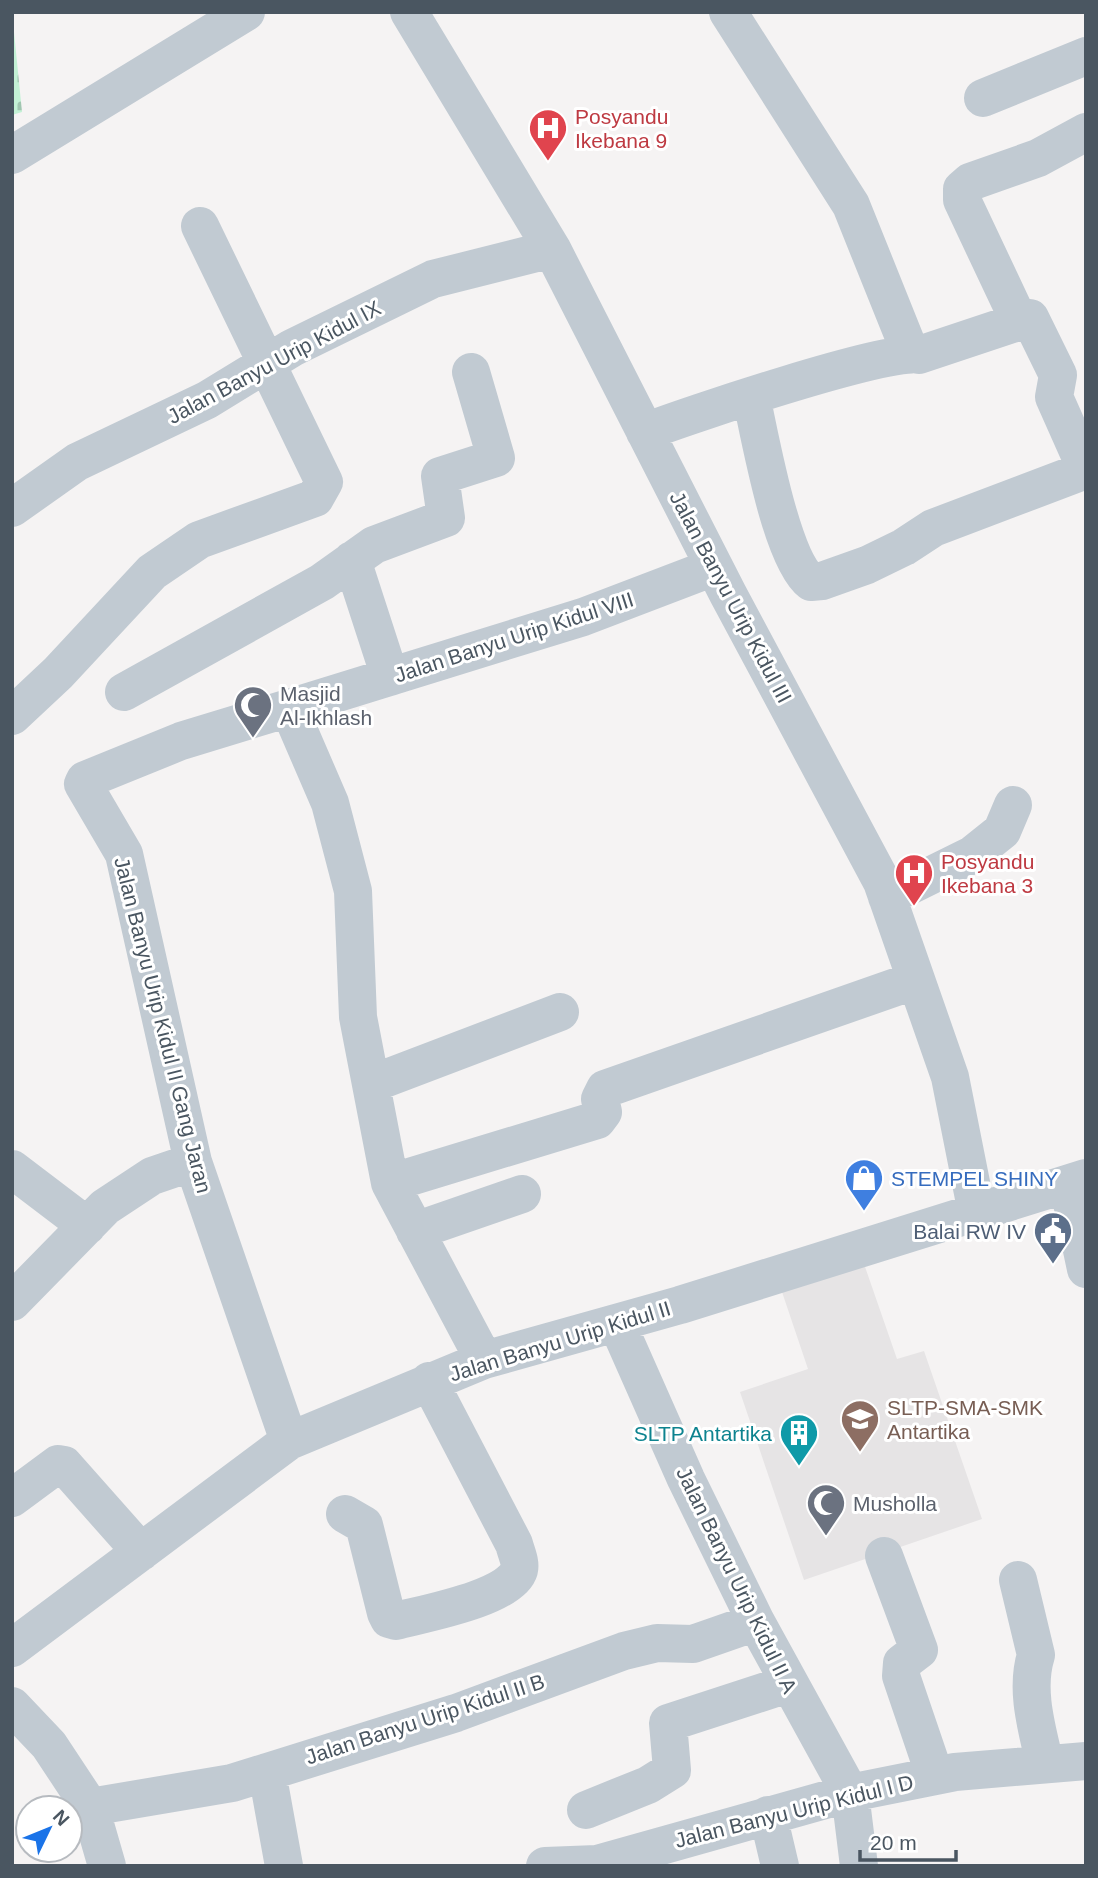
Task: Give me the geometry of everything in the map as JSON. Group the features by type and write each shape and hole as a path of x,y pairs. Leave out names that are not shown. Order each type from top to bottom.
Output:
{"street":[{"path":"14,148 246,12"},
{"name":"Jalan Banyu Urip Kidul III","path":"409,12 552,249 714,567 887,897 950,1077 977,1213"},
{"path":"728,12 851,205 910,352"},
{"path":"984,98 1086,56"},
{"path":"1019,321 962,200 962,189 970,182 1038,158 1086,132"},
{"path":"12,716 58,673 152,572 199,540 315,498 323,488 324,482 200,226"},
{"name":"Jalan Banyu Urip Kidul IX","path":"15,499 77,461 207,400 292,348 433,279 552,249"},
{"path":"645,432 751,396 910,352 919,355 1030,318 1058,375 1054,397 1086,470 933,528 904,547 867,565 811,582 789,545 768,472 751,396"},
{"path":"124,692 321,582 374,545 446,518 438,479 440,476 496,458 471,372"},
{"path":"352,560 390,677"},
{"name":"Jalan Banyu Urip Kidul VIII","path":"289,708 583,617 714,567"},
{"path":"289,708 330,803 353,891 358,1017 390,1184 484,1360"},
{"name":"Jalan Banyu Urip Kidul II Gang Jaran","path":"289,708 181,741 85,780 83,784 124,854 193,1162 289,1441"},
{"path":"887,897 972,855 1002,831 1013,805"},
{"path":"390,1184 597,1120 603,1112 600,1099 605,1089 916,980"},
{"path":"371,1084 560,1012"},
{"path":"12,1302 105,1207 152,1176 193,1162"},
{"path":"12,1169 87,1226"},
{"path":"1077,1181 1086,1269"},
{"name":"Jalan Banyu Urip Kidul II","path":"12,1648 289,1441 484,1360 617,1323 1077,1181"},
{"path":"415,1231 522,1194"},
{"name":"Jalan Banyu Urip Kidul II A","path":"617,1323 686,1479 756,1622 788,1685 850,1793"},
{"path":"345,1514 364,1525 386,1613 389,1619 396,1622 470,1602 505,1587 516,1577 520,1567 514,1544 429,1381"},
{"path":"12,1498 58,1464 64,1465 141,1552"},
{"path":"884,1556 919,1650 902,1663 901,1676 935,1776"},
{"path":"1018,1580 1036,1655 1032,1663 1031,1698 1045,1765"},
{"name":"Jalan Banyu Urip Kidul II B","path":"90,1807 232,1783 456,1713 624,1651 657,1643 693,1644 756,1622"},
{"path":"586,1810 648,1785 672,1770 668,1723 788,1685"},
{"path":"12,1706 49,1745 90,1807 107,1866"},
{"name":"Jalan Banyu Urip Kidul I D","path":"545,1866 597,1864 850,1793 935,1776 1086,1761"},
{"path":"267,1772 284,1866"},
{"path":"850,1793 859,1866"},
{"path":"768,1815 780,1866"}],"shaded area":[{"name":"SLTP-SMA-SMK Antartika","path":"863,1261 897,1359 924,1351 982,1519 804,1580 740,1392 808,1369 781,1289"}],"green space":[{"path":"12,12 22,112 12,115"}],"place":[{"name":"Posyandu Ikebana 9","path":"548,162"},
{"name":"Masjid Al-Ikhlash","path":"253,739"},
{"name":"Posyandu Ikebana 3","path":"914,907"},
{"name":"STEMPEL SHINY","path":"864,1212"},
{"name":"Balai RW IV","path":"1053,1265"},
{"name":"SLTP-SMA-SMK Antartika","path":"860,1453"},
{"name":"SLTP Antartika","path":"799,1467"},
{"name":"Musholla","path":"826,1537"}]}
